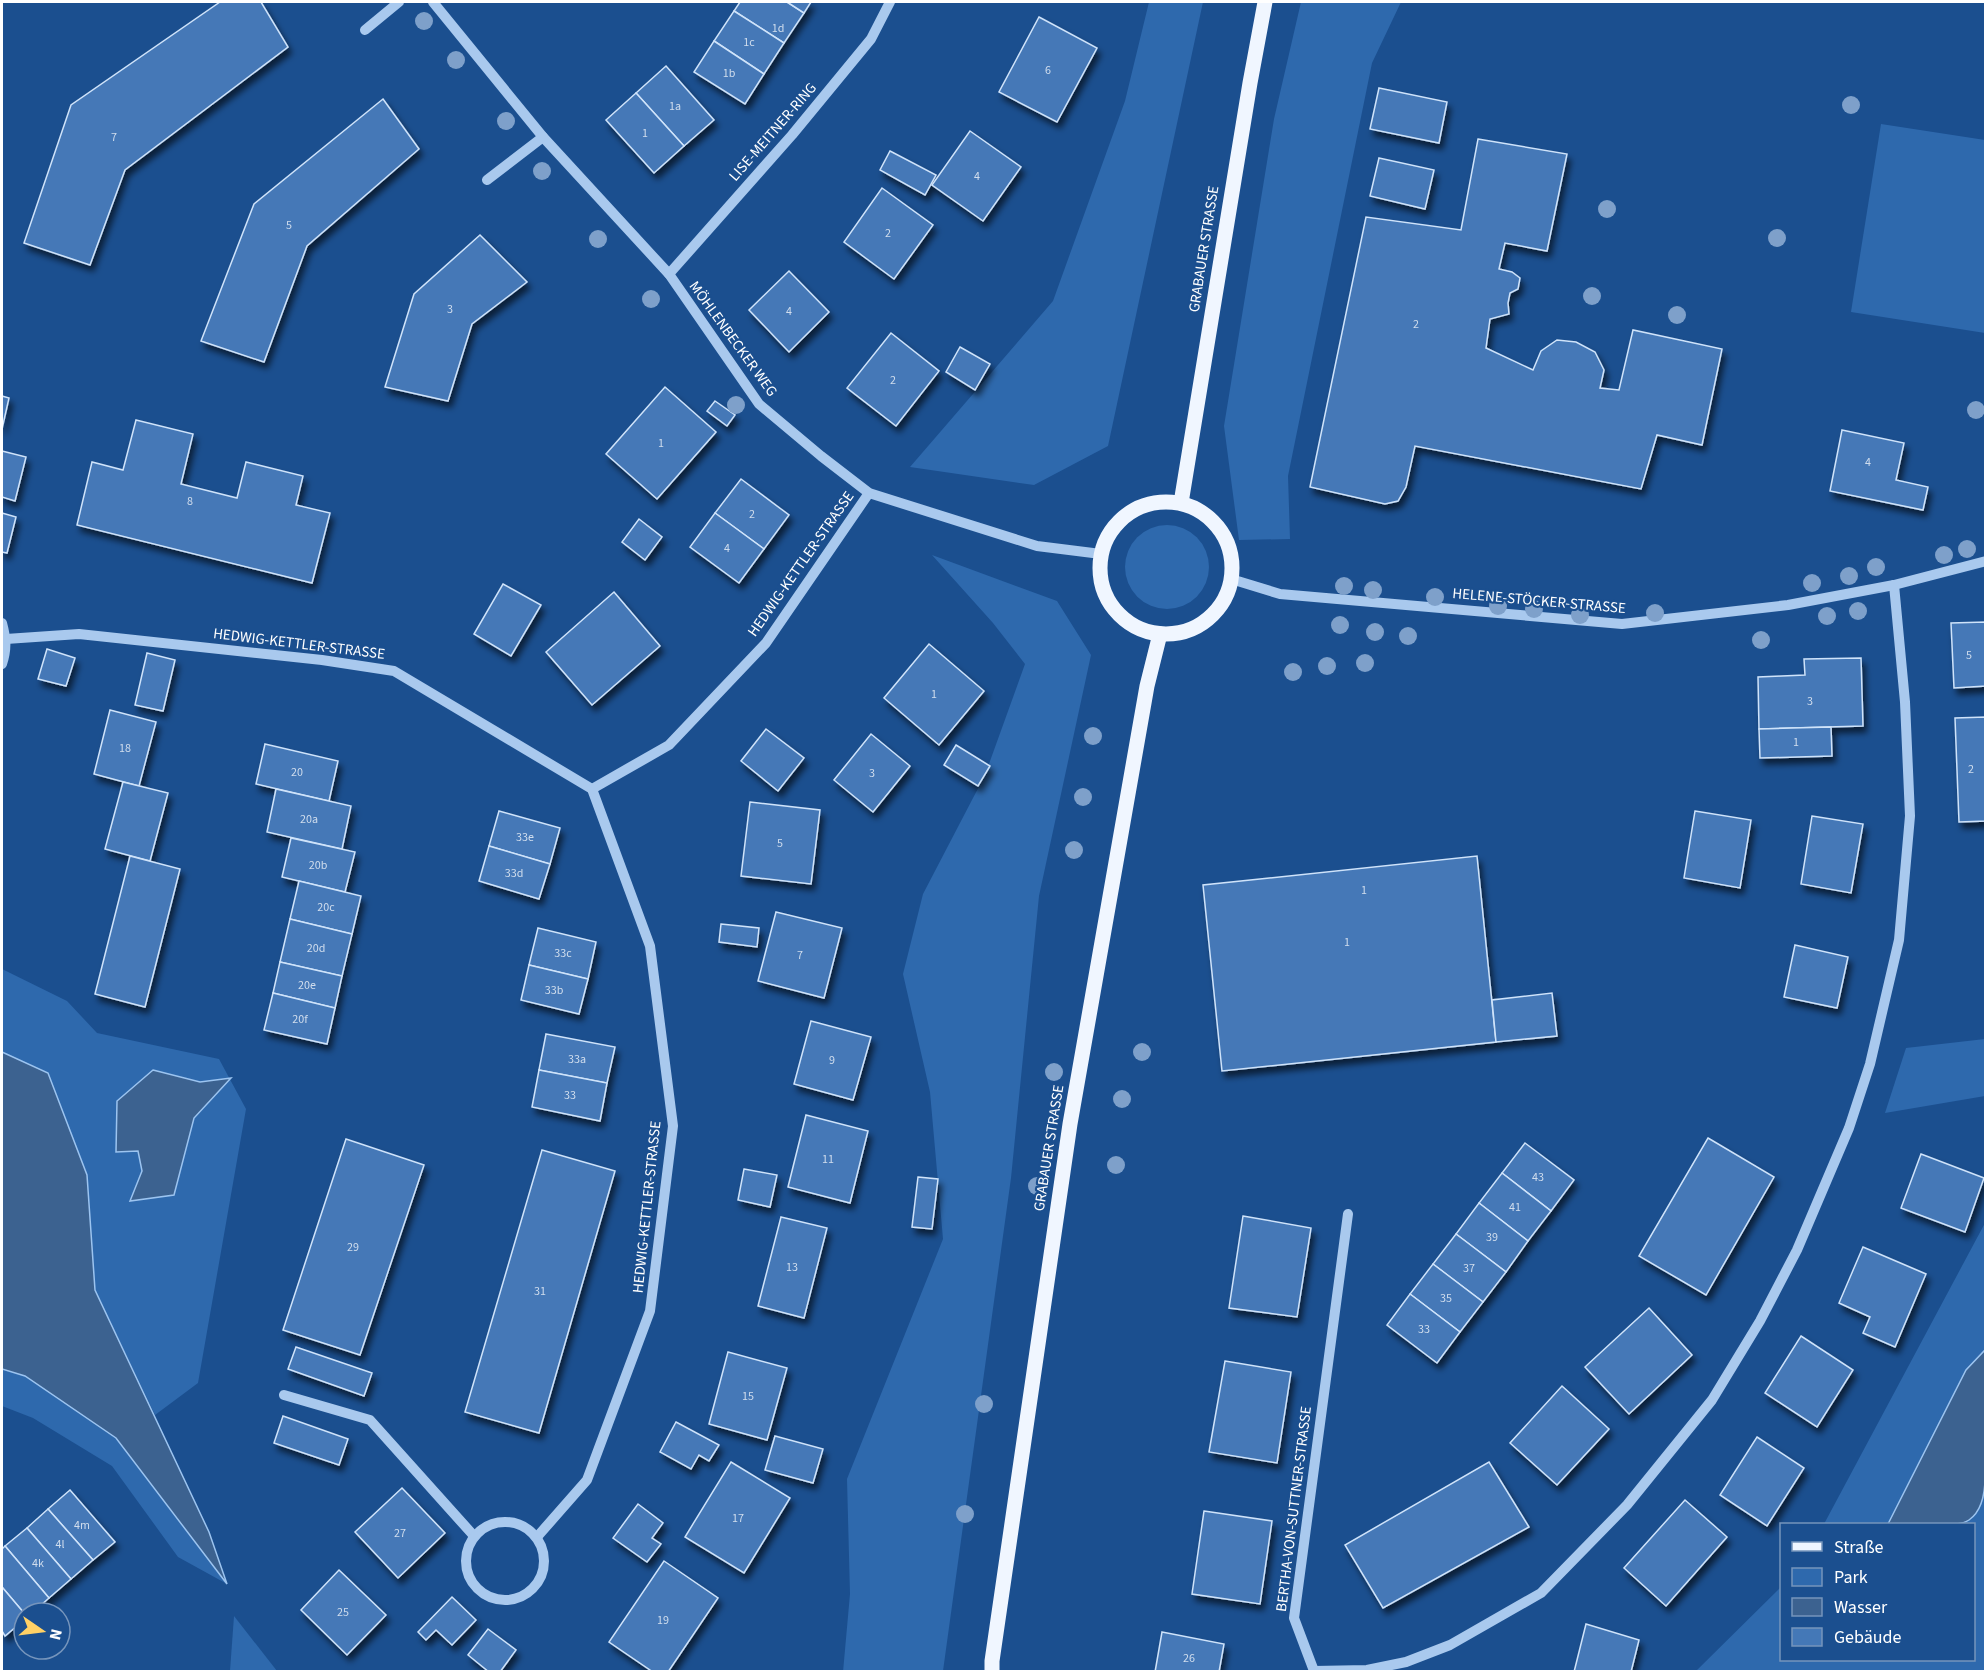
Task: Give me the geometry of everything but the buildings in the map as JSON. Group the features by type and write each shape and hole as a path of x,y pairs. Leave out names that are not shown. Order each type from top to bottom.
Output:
{"main road":[{"name":"GRABAUER STRASSE","path":"1181,504 1265,2"},
{"path":"1160,502 1181,504 1199,511 1215,523 1226,540 1232,559 1231,579 1225,598 1206,620 1198,626 1179,633 1160,634 1142,629 1125,620 1112,607 1104,590 1100,572 1101,554 1109,535 1122,519 1140,507 1160,502"},
{"name":"GRABAUER STRASSE","path":"992,1671 995,1637 1070,1124 1147,686 1160,634"}],"street":[{"path":"365,30 399,2"},
{"name":"MÖHLENBECKER WEG","path":"434,2 543,137 669,274 759,404 821,456 869,493 1037,546 1101,554"},
{"name":"LISE-MEITNER-RING","path":"669,274 792,135 871,39 890,2"},
{"path":"487,180 543,137"},
{"name":"HEDWIG-KETTLER-STRASSE","path":"592,789 669,745 758,652 869,493"},
{"name":"HELENE-STÖCKER-STRASSE","path":"1231,579 1280,594 1622,624 1657,622 1788,605 1894,585 1986,561"},
{"name":"BERTHA-VON-SUTTNER-STRASSE","path":"1348,1214 1294,1618 1314,1671 1367,1670 1406,1662 1450,1645 1541,1593 1627,1505 1712,1400 1760,1321 1797,1250 1849,1128 1870,1064 1899,940 1910,816 1905,702 1894,585"},
{"path":"2,623 6,639 2,664"},
{"name":"HEDWIG-KETTLER-STRASSE","path":"6,639 79,634 322,660 394,671 592,789 650,946 674,1126 650,1311 586,1480 537,1537"},
{"path":"284,1395 370,1420 474,1536"},
{"path":"504,1521 517,1523 528,1529 537,1537 543,1549 542,1573 537,1585 527,1594 515,1599 501,1600 488,1597 477,1589 469,1578 465,1565 467,1551 474,1536 492,1523 504,1521"}],"green space":[{"path":"1149,2 1203,2 1108,446 1034,485 910,467 1053,301 1125,101"},
{"path":"1301,2 1401,2 1372,63 1288,476 1290,539 1239,540 1224,426 1274,119"},
{"path":"1881,124 1985,140 1985,333 1851,312"},
{"path":"1167,525 1190,532 1202,544 1209,567 1202,590 1190,602 1167,609 1144,602 1132,590 1125,567 1132,544 1144,532"},
{"path":"932,555 1057,601 1091,655 1039,896 1011,1178 943,1671 843,1672 850,1594 847,1479 943,1239 930,1092 903,974 923,894 985,775 1025,664 993,623"},
{"path":"2,969 67,1001 97,1033 219,1059 230,1079 246,1109 198,1383 155,1415 95,1290 87,1175 48,1074 2,1052","holes":["153,1070 200,1082 230,1079 194,1118 174,1195 130,1201 142,1171 138,1151 117,1152"]},
{"path":"1985,1039 1985,1096 1885,1113 1906,1048"},
{"path":"1985,1223 1985,1350 1966,1370 1889,1523 1825,1523"},
{"path":"2,1369 25,1376 116,1438 227,1584 178,1557 112,1466 33,1418 2,1406"},
{"path":"1985,1477 1985,1671 1695,1672 1780,1588 1780,1661 1975,1661 1975,1523 1959,1523 1974,1511 1983,1492"},
{"path":"234,1616 277,1671 230,1671"}],"water":[{"path":"2,1052 48,1073 87,1175 95,1290 209,1532 227,1584 116,1438 25,1376 2,1369"},
{"path":"153,1070 200,1082 231,1078 194,1118 174,1195 130,1201 142,1171 138,1151 116,1152 117,1101"},
{"path":"1985,1350 1985,1483 1982,1501 1977,1512 1963,1523 1889,1523 1966,1370"}]}
